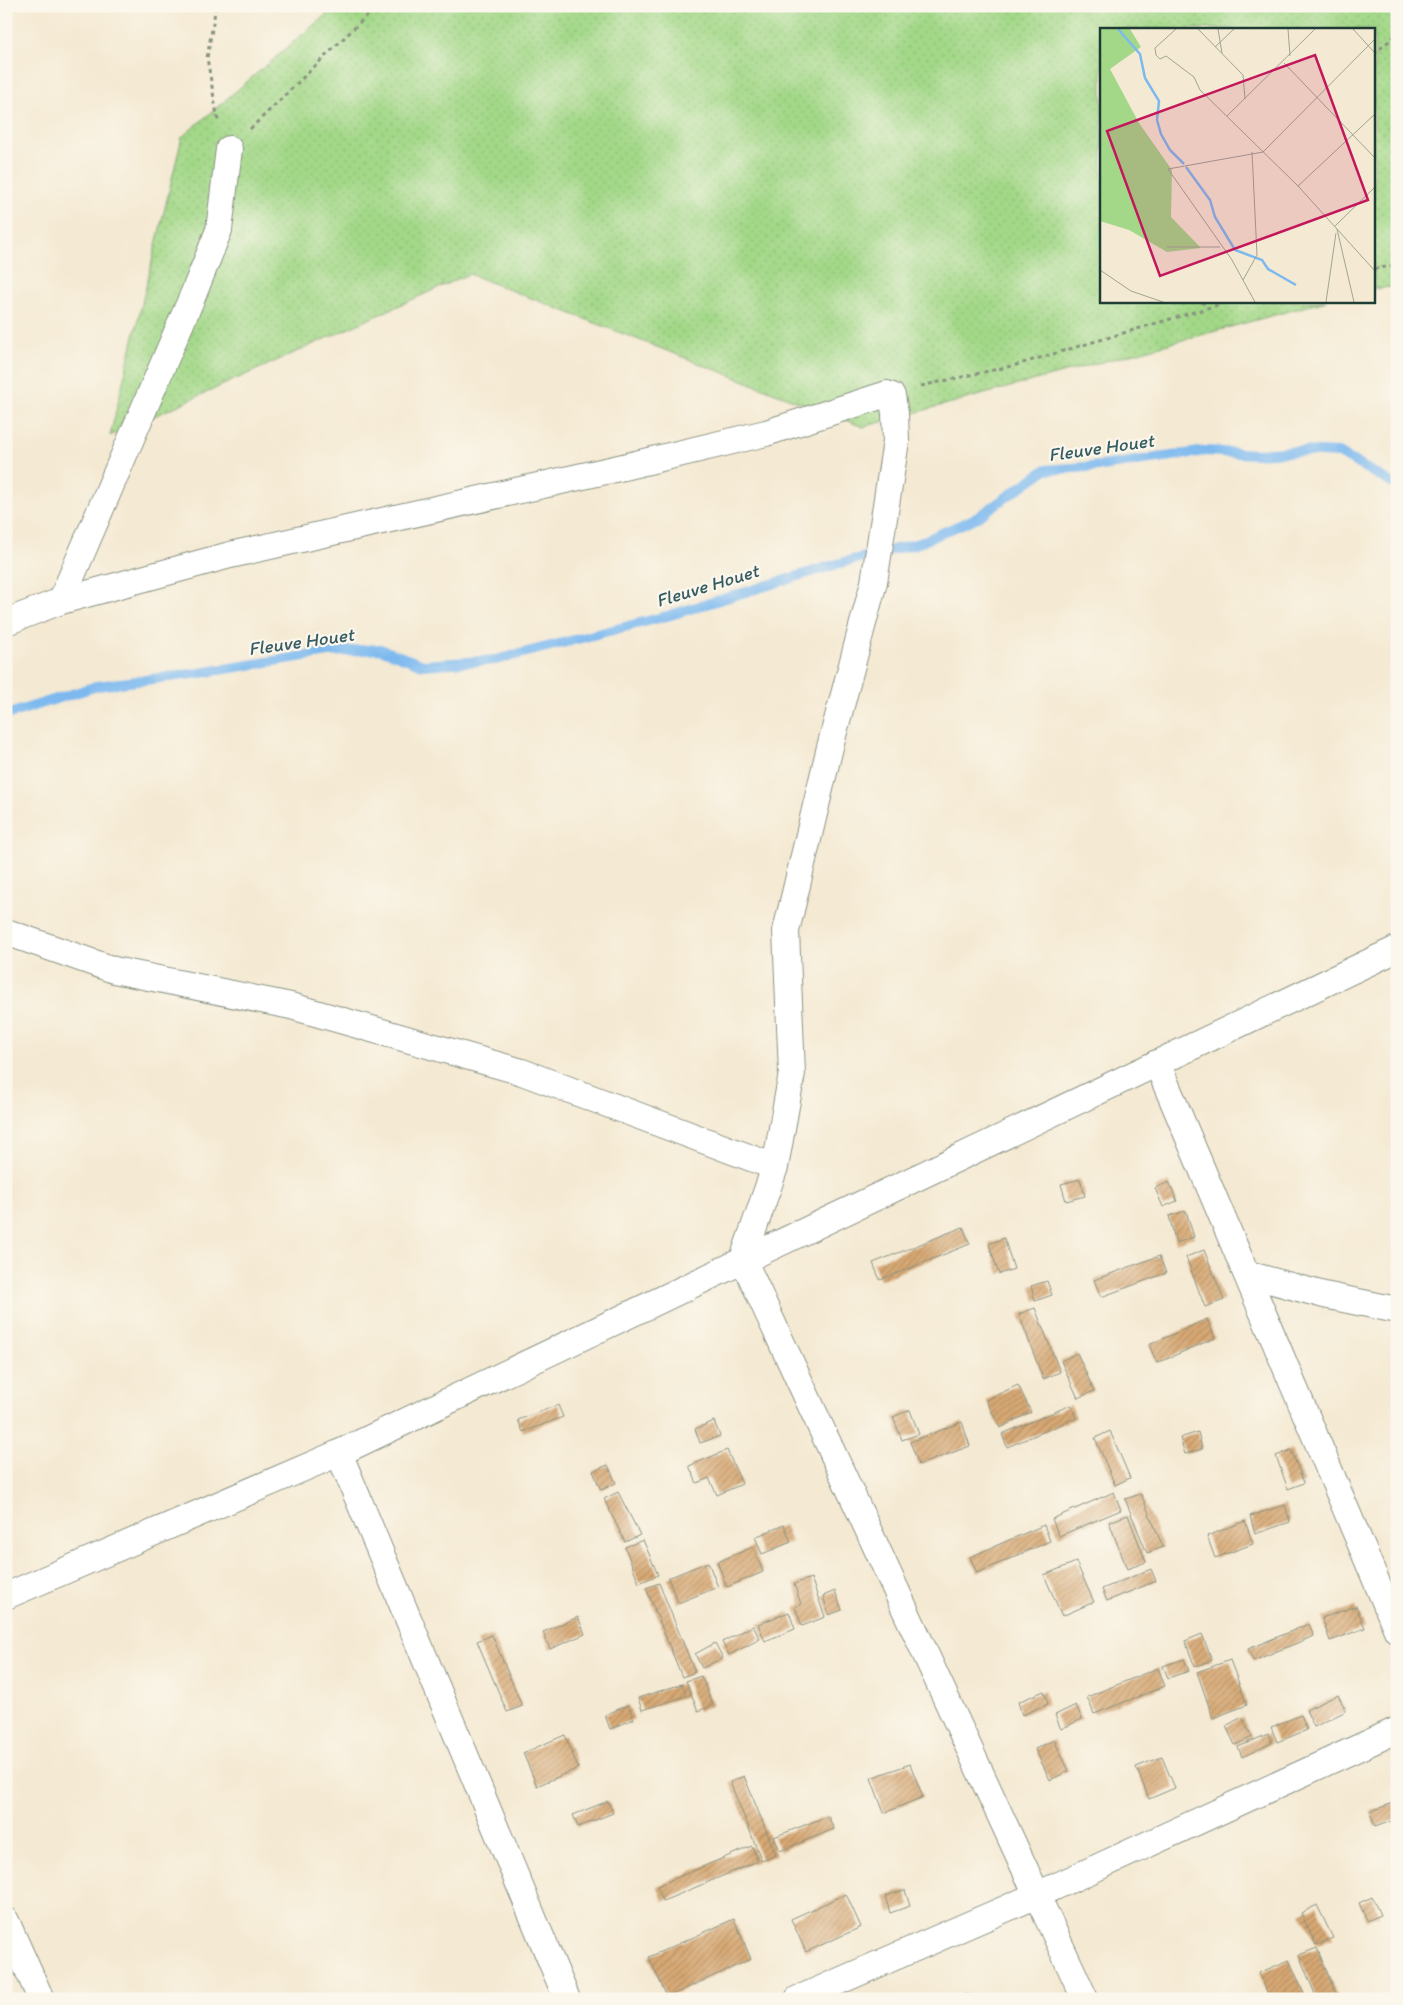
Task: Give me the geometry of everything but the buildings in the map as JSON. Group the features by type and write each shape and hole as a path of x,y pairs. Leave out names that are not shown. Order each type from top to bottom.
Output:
{"street":[{"path":"61,601 193,295 219,230 229,149"},
{"path":"6,622 61,601 230,555 619,468 766,433 887,394 892,396 894,400 896,441 874,582 830,747 786,932 792,1073 775,1167 743,1259 1035,1896 1085,1999"},
{"path":"6,932 114,970 291,1006 522,1072 775,1167"},
{"path":"6,1596 339,1453 1397,949"},
{"path":"1157,1063 1397,1630"},
{"path":"1247,1274 1324,1295 1397,1310"},
{"path":"339,1453 567,1999"},
{"path":"798,1999 1035,1896 1397,1730"},
{"path":"6,1921 41,1999"}],"path":[{"path":"216,6 207,58 217,119 229,149 377,6"},
{"path":"1376,52 1397,34"},
{"path":"1376,269 1397,265"},
{"path":"1203,302 1206,308"},
{"path":"887,394 1016,365 1227,302"}],"green space":[{"path":"336,6 1397,6 1397,286 1376,289 1376,28 1100,28 1100,302 1322,302 863,427 469,274 110,436 182,137"}],"waterway":[{"name":"Fleuve Houet","path":"6,715 97,686 200,673 329,652 380,649 423,665 496,660 667,616 844,562 919,543 978,517 1045,470 1102,466 1206,451 1255,454 1300,451 1339,453 1397,486"}]}
